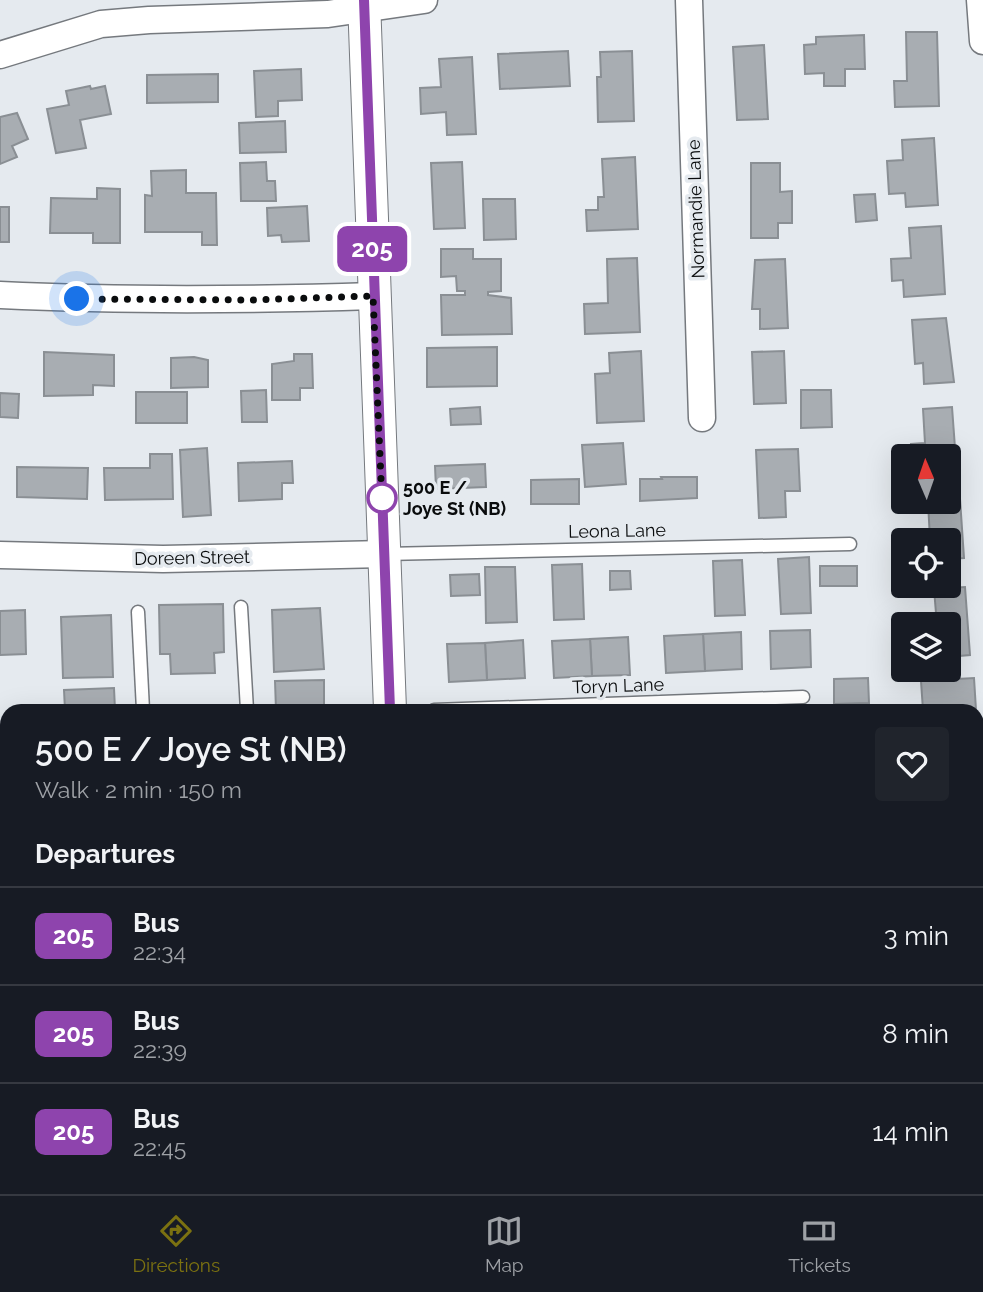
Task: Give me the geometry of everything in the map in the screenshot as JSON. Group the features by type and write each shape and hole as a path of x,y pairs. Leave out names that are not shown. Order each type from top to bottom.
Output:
{"street":[{"path":"0,55 101,24 424,0"},
{"name":"Normandie Lane","path":"689,0 702,418"},
{"path":"980,0 983,41"},
{"path":"364,5 390,704"},
{"path":"0,295 129,301 373,296"},
{"name":"Doreen Street","path":"0,555 163,559 384,554"}],"lane":[{"name":"Leona Lane","path":"384,554 850,544"},
{"path":"241,607 247,704"},
{"path":"138,612 144,704"},
{"name":"Toryn Lane","path":"604,704 803,697"}],"building":[{"path":"906,32 937,32 939,106 895,107 894,81 907,81"},
{"path":"864,35 865,69 845,69 845,86 824,86 824,73 805,74 804,45 816,44 816,37"},
{"path":"764,45 768,119 737,120 733,47"},
{"path":"568,51 570,86 500,89 498,54"},
{"path":"632,51 634,121 598,122 597,77 601,77 600,52"},
{"path":"472,57 476,134 447,135 446,112 421,114 420,88 441,87 439,59"},
{"path":"301,69 302,100 278,101 278,116 256,117 254,71"},
{"path":"218,74 218,102 147,103 147,75"},
{"path":"90,86 91,89 105,86 111,114 80,120 86,148 56,153 47,109 69,105 66,91"},
{"path":"17,113 28,139 12,146 17,157 0,164 0,117"},
{"path":"285,121 286,152 240,153 239,123"},
{"path":"934,138 938,205 906,207 905,193 889,194 887,161 903,160 902,140"},
{"path":"635,157 638,229 587,231 586,210 598,210 598,197 604,197 602,159"},
{"path":"266,162 267,181 275,181 276,201 241,201 240,163"},
{"path":"462,162 465,228 434,229 431,163"},
{"path":"751,163 780,163 780,192 792,191 792,223 778,223 778,238 751,238"},
{"path":"186,170 186,193 216,193 217,245 202,245 202,232 145,232 145,195 152,196 151,171"},
{"path":"97,188 120,189 120,243 93,243 93,233 50,233 51,198 97,199"},
{"path":"875,194 877,220 856,222 854,195"},
{"path":"483,199 515,199 516,239 484,240"},
{"path":"307,206 309,241 282,242 281,235 268,236 267,208"},
{"path":"0,207 9,207 9,242 0,242"},
{"path":"941,226 945,294 904,297 903,280 892,281 891,259 911,258 909,228"},
{"path":"441,249 473,249 473,259 501,259 501,291 488,292 488,295 511,298 512,334 442,335 441,295 465,295 465,291 457,291 456,276 441,277"},
{"path":"637,258 640,332 585,334 584,304 608,303 607,259"},
{"path":"785,259 788,328 760,329 760,309 752,309 755,260"},
{"path":"946,318 954,382 924,384 923,363 915,364 912,320"},
{"path":"497,347 497,386 427,387 427,348"},
{"path":"641,351 644,421 597,423 595,374 610,373 609,353"},
{"path":"784,351 786,403 754,404 752,352"},
{"path":"44,352 114,355 114,386 93,385 93,395 44,396"},
{"path":"294,354 312,354 313,388 300,388 300,400 272,400 272,364 294,361"},
{"path":"194,357 208,360 208,387 171,388 171,358"},
{"path":"266,390 267,422 242,422 241,391"},
{"path":"801,390 831,390 832,427 801,428"},
{"path":"136,392 187,392 187,423 136,423"},
{"path":"0,393 19,394 18,418 0,417"},
{"path":"480,407 481,424 451,425 450,409"},
{"path":"952,407 955,444 911,444 925,443 923,409"},
{"path":"623,443 626,484 585,487 582,445"},
{"path":"207,448 211,515 183,517 180,450"},
{"path":"798,449 800,491 785,491 786,517 759,518 756,450"},
{"path":"150,454 172,454 173,499 105,500 104,468 150,468"},
{"path":"292,461 293,483 282,483 282,499 239,501 238,463"},
{"path":"485,464 486,487 436,489 435,466"},
{"path":"17,467 88,468 87,499 17,497"},
{"path":"661,477 697,477 697,498 640,501 640,479 662,479"},
{"path":"579,479 579,504 531,504 531,480"},
{"path":"929,514 961,514 964,558 961,558 961,528 929,528"},
{"path":"809,557 811,613 781,614 778,559"},
{"path":"742,560 745,615 715,616 713,561"},
{"path":"582,564 584,619 554,620 552,565"},
{"path":"820,566 857,566 857,586 820,586"},
{"path":"485,567 515,567 517,622 486,623"},
{"path":"610,571 630,571 631,589 610,590"},
{"path":"479,574 480,595 451,596 450,575"},
{"path":"961,587 965,587 970,655 961,656 961,612 936,612 935,598 961,598"},
{"path":"223,604 224,652 214,653 215,673 171,674 170,654 160,654 159,605"},
{"path":"320,608 324,669 274,672 272,610"},
{"path":"25,610 26,654 0,655 0,611"},
{"path":"111,615 113,677 63,678 61,617"},
{"path":"810,630 811,667 771,669 770,631"},
{"path":"741,632 742,669 705,671 703,634"},
{"path":"703,634 705,671 666,673 664,636"},
{"path":"628,637 630,675 592,676 590,639"},
{"path":"590,639 592,676 554,678 552,641"},
{"path":"523,640 525,678 487,680 485,643"},
{"path":"485,643 487,680 449,682 447,644"},
{"path":"868,678 869,703 834,704 834,679"},
{"path":"974,678 976,704 923,704 921,682 961,682 961,679"},
{"path":"324,680 324,704 276,704 275,681"},
{"path":"114,688 115,704 65,704 64,690"}],"bus line":[{"name":"205","path":"364,0 390,704"}],"place":[{"name":"500 E / Joye St (NB)","path":"382,498"}],"route":[{"path":"77,299 251,300 373,296 382,502 382,498"}]}
